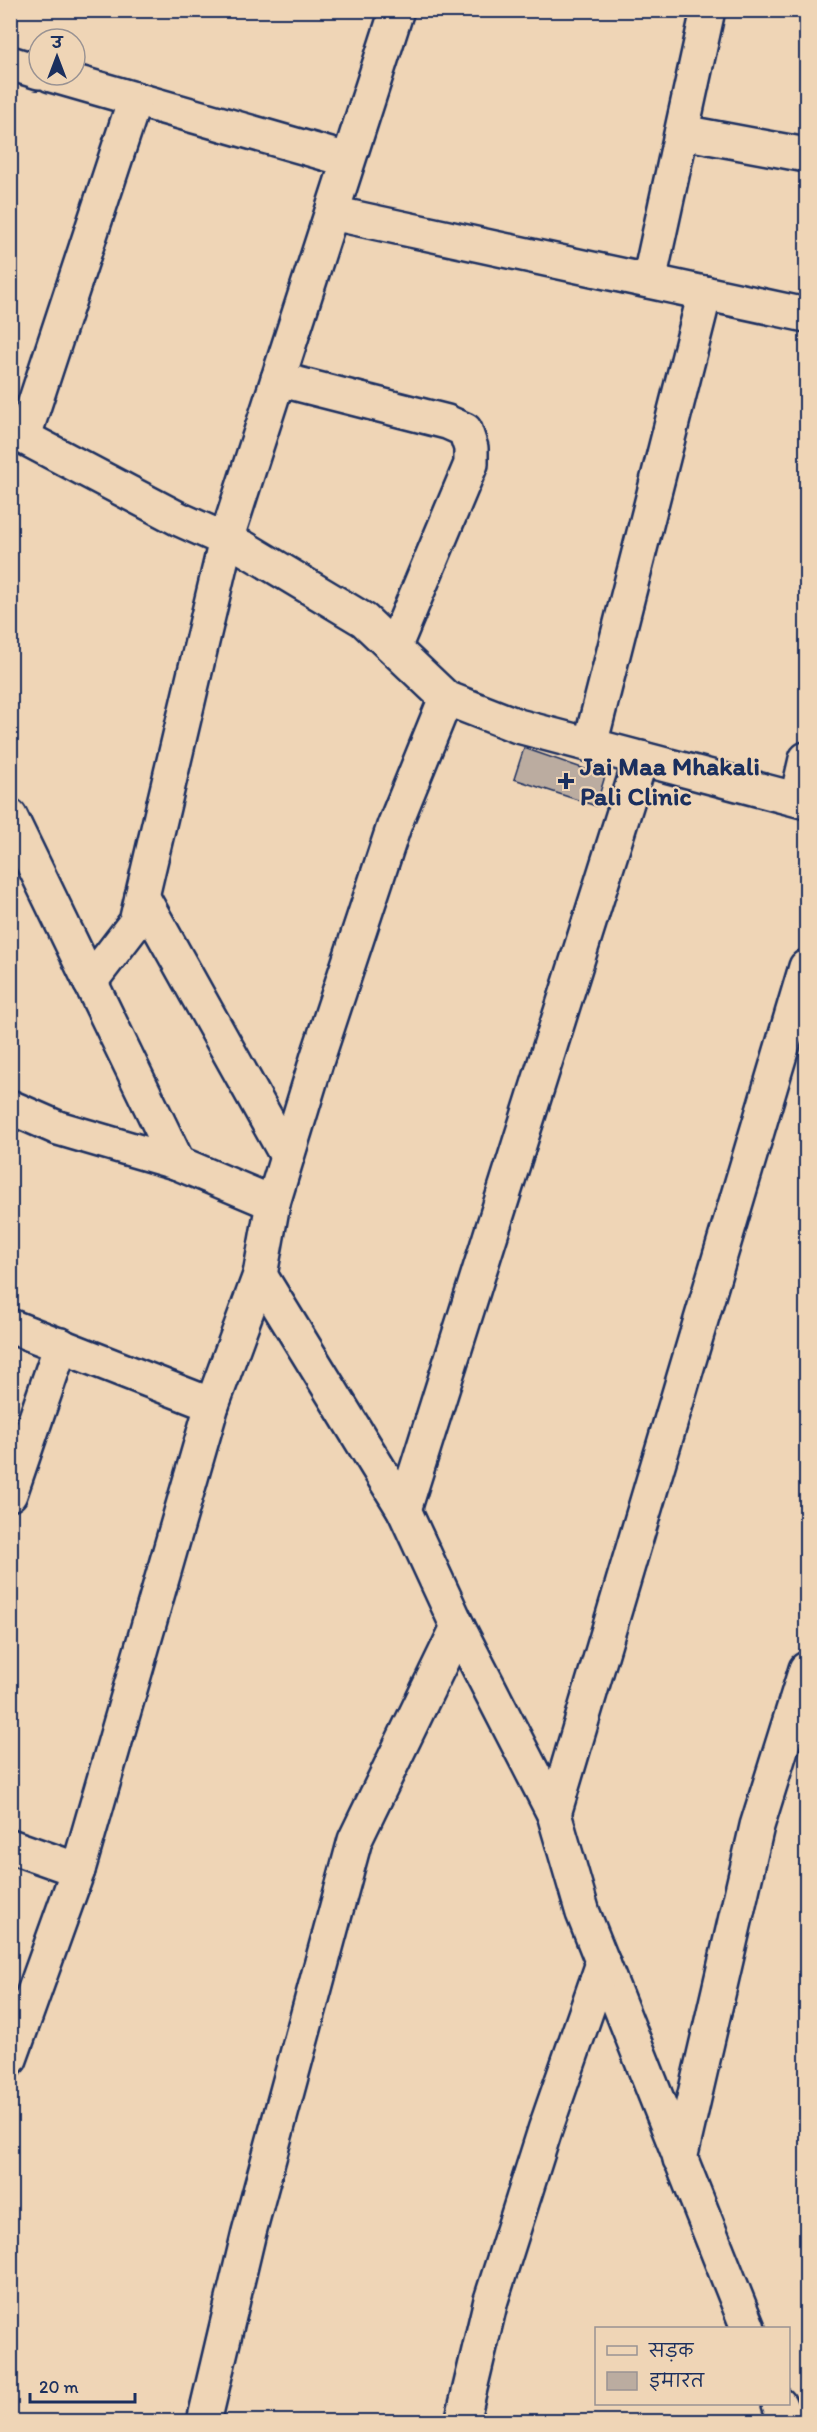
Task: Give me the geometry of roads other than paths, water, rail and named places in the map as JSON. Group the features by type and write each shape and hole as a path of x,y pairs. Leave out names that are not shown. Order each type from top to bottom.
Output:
{"street":[{"path":"90,982 136,922 226,540 397,10"},
{"path":"649,281 708,10"},
{"path":"10,63 27,68"},
{"path":"87,85 348,160"},
{"path":"135,99 17,433 178,519 244,548 364,620 446,698 518,726 802,800 807,759"},
{"path":"682,132 807,155"},
{"path":"332,213 807,315"},
{"path":"590,745 705,293"},
{"path":"278,379 447,422 465,430 471,448 471,464 394,648"},
{"path":"10,2059 78,1870 212,1405 260,1275 273,1203 287,1156 394,826 446,698"},
{"path":"404,1510 641,758"},
{"path":"10,816 178,1163"},
{"path":"142,896 287,1156"},
{"path":"554,1814 807,967"},
{"path":"10,1107 58,1128 178,1163 273,1203"},
{"path":"260,1275 404,1510 458,1627 554,1814 583,1913 748,2327"},
{"path":"10,1326 212,1405"},
{"path":"10,1494 61,1345"},
{"path":"204,2421 249,2232 355,1840 458,1627"},
{"path":"680,2159 757,1826 807,1670"},
{"path":"10,1846 78,1870"},
{"path":"462,2421 491,2300 545,2130 603,1963"},
{"path":"780,2405 787,2421"}],"place":[{"name":"Jai Maa Mhakali Pali Clinic","path":"566,781"}]}
